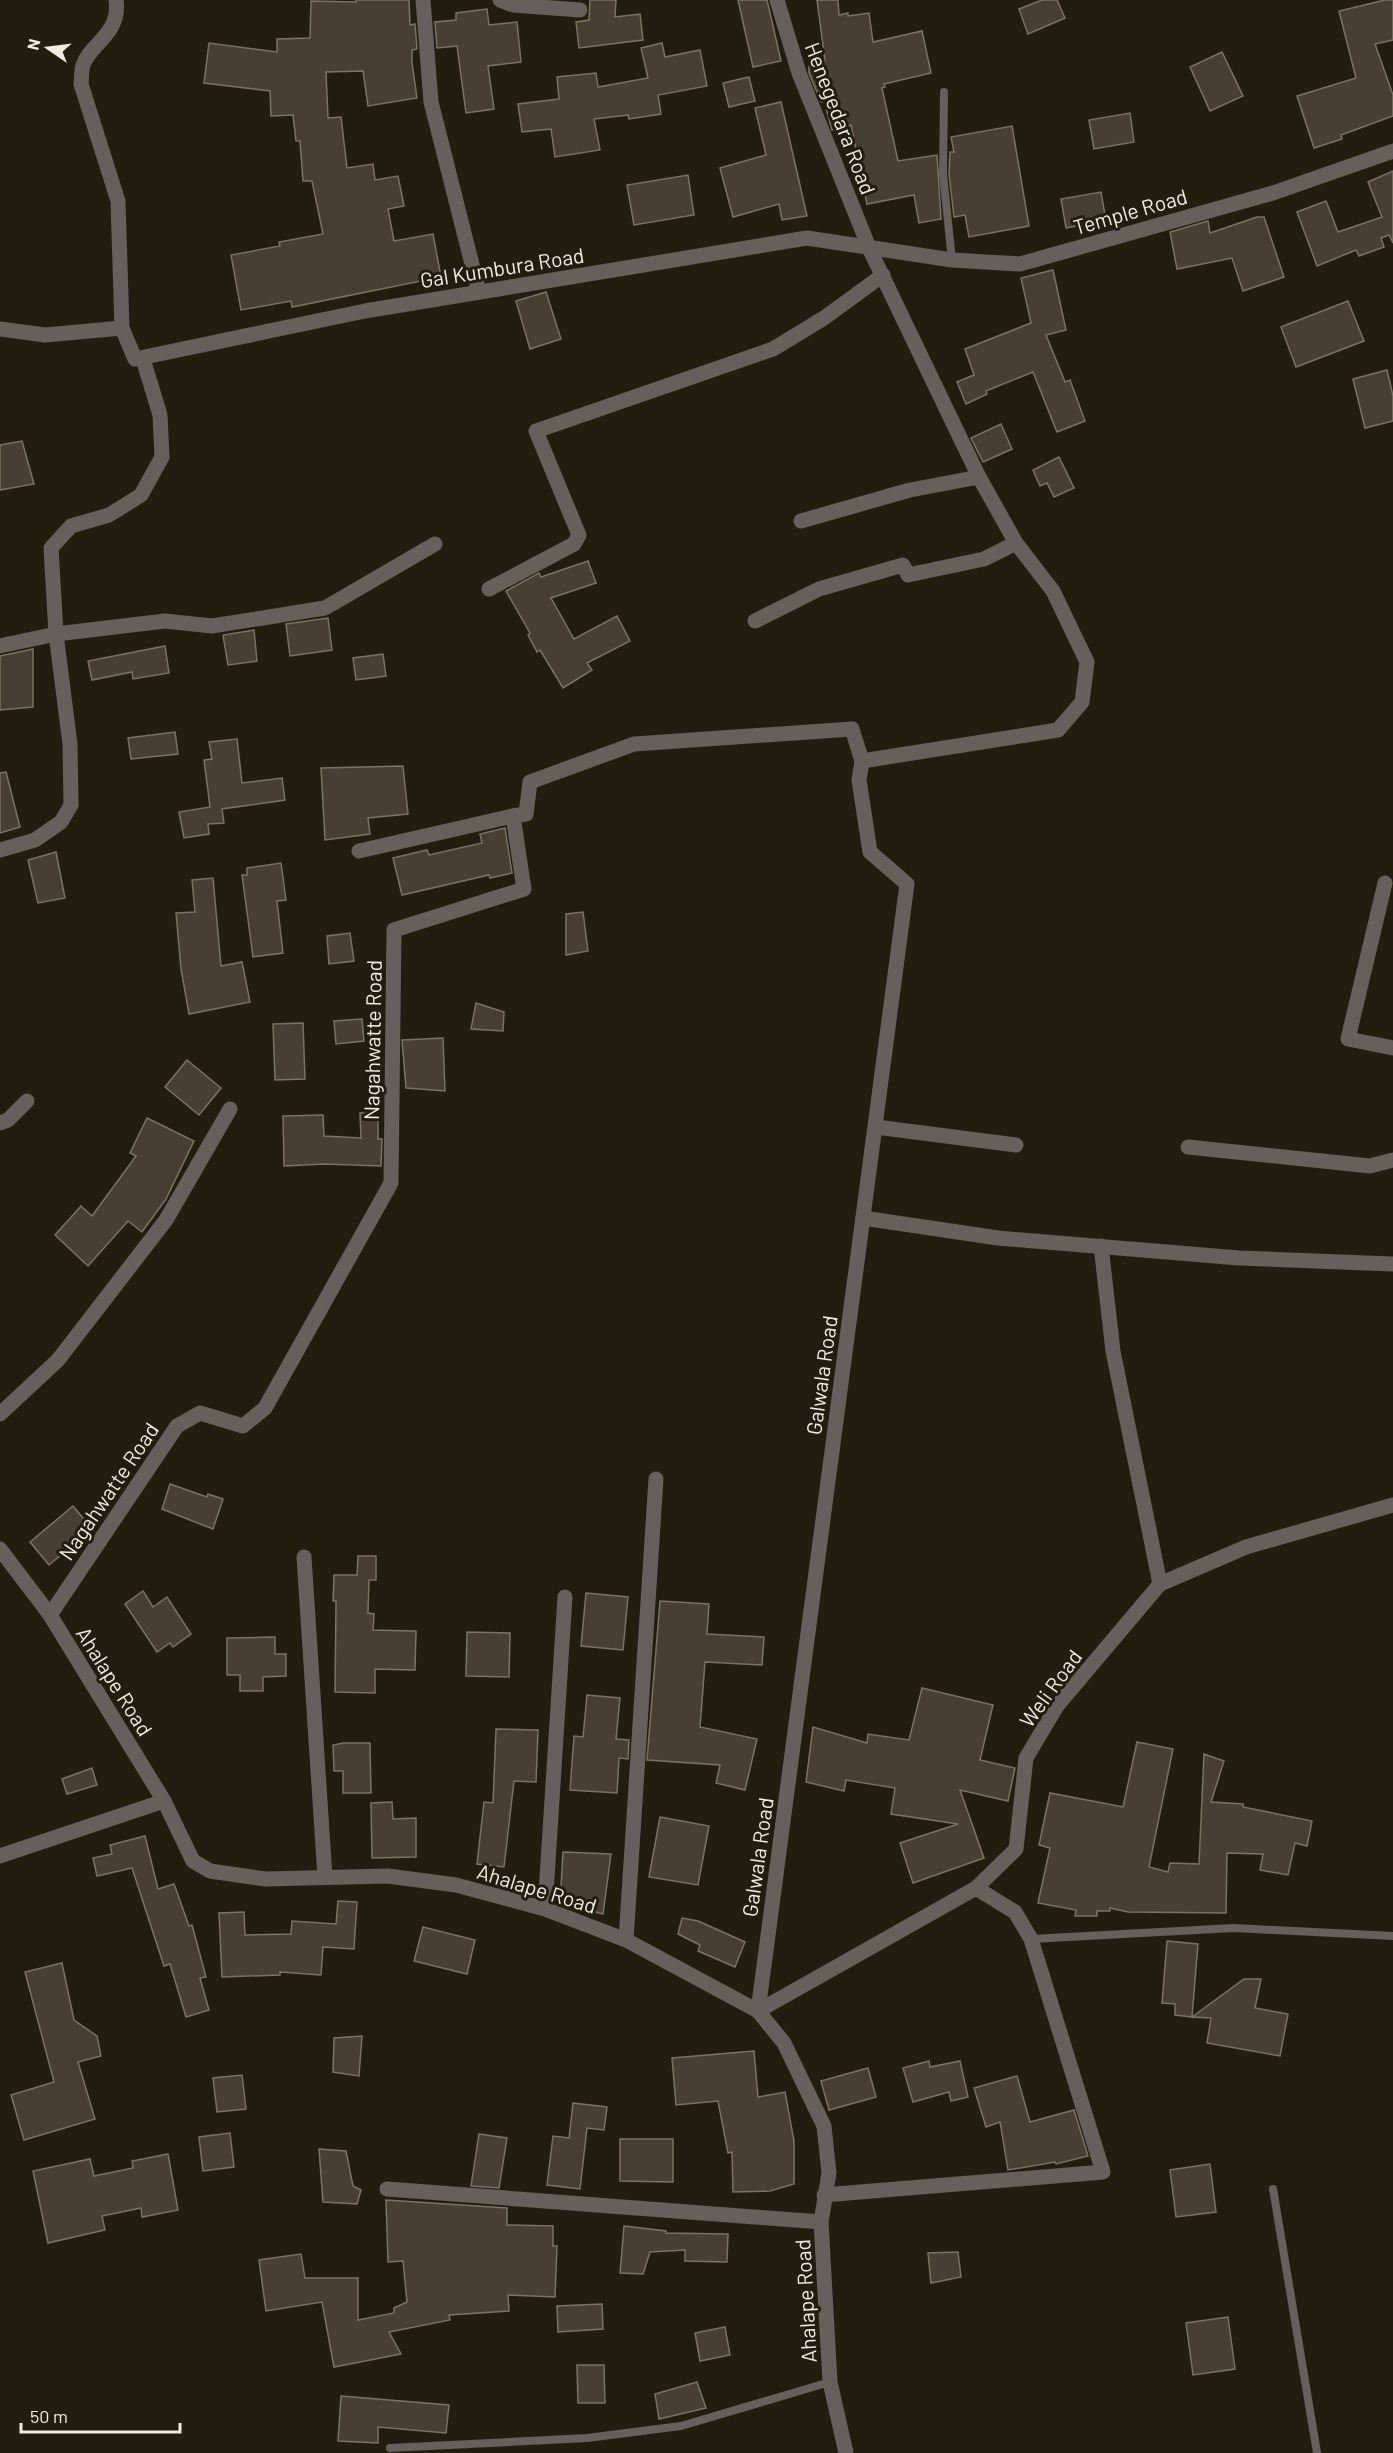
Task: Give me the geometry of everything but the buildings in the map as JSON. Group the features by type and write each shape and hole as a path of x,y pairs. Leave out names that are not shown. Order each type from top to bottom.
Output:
{"street":[{"path":"0,850 35,840 62,822 71,806 70,744 56,633 51,548 71,526 109,516 141,495 162,457 160,415 143,359 135,359 122,328 118,201 81,84 83,64 105,39 118,10 116,0"},
{"path":"423,0 431,102 479,292"},
{"path":"500,0 513,5 579,10"},
{"name":"Henegedara Road","path":"777,0 799,73 870,249 979,477 1016,543 1053,591 1087,662 1082,702 1058,730 862,761"},
{"name":"Temple Road","path":"870,249 952,260 1020,264 1273,193 1393,151"},
{"name":"Gal Kumbura Road","path":"143,359 364,311 807,238 870,249"},
{"path":"489,589 574,544 579,535 536,431 773,349 824,318 883,275"},
{"path":"0,329 45,334 122,328"},
{"path":"801,520 910,490 979,477"},
{"path":"755,621 819,589 903,565 908,575 984,559 1016,543"},
{"path":"0,646 56,633 165,621 212,626 325,608 435,544"},
{"path":"359,851 526,814 530,782 634,744 852,729 862,761"},
{"name":"Galwala Road","path":"758,2011 907,884 870,852 859,780 862,761"},
{"name":"Nagahwatte Road","path":"50,1615 177,1426 200,1413 243,1426 265,1408 391,1183 394,930 524,889 513,816"},
{"path":"1385,883 1348,1039 1393,1048"},
{"path":"0,1123 8,1120 27,1101"},
{"path":"0,1414 58,1360 166,1220 230,1109"},
{"path":"876,1127 1016,1145"},
{"path":"1188,1147 1370,1166 1393,1160"},
{"path":"863,1218 998,1238 1239,1258 1393,1264"},
{"path":"1101,1246 1113,1351 1160,1584"},
{"path":"626,1940 656,1479"},
{"name":"Weli Road","path":"758,2011 976,1888 1016,1849 1026,1758 1057,1706 1160,1584 1246,1547 1393,1505"},
{"name":"Ahalape Road","path":"0,1549 50,1615 164,1801 193,1861 210,1871 265,1879 387,1876 456,1886 545,1909 626,1940 758,2011 784,2043 824,2127 829,2173 821,2222 830,2382 846,2453"},
{"path":"304,1557 325,1877"},
{"path":"545,1909 566,1597"},
{"path":"0,1856 164,1801"},
{"path":"824,2195 1103,2172 1031,1939 1015,1912 976,1888"},
{"path":"387,2189 821,2222"}],"lane":[{"path":"944,92 943,174 952,260"},
{"path":"1031,1939 1234,1928 1393,1936"},
{"path":"1273,2189 1317,2453"},
{"path":"390,2448 587,2438 681,2426 830,2382"}]}
